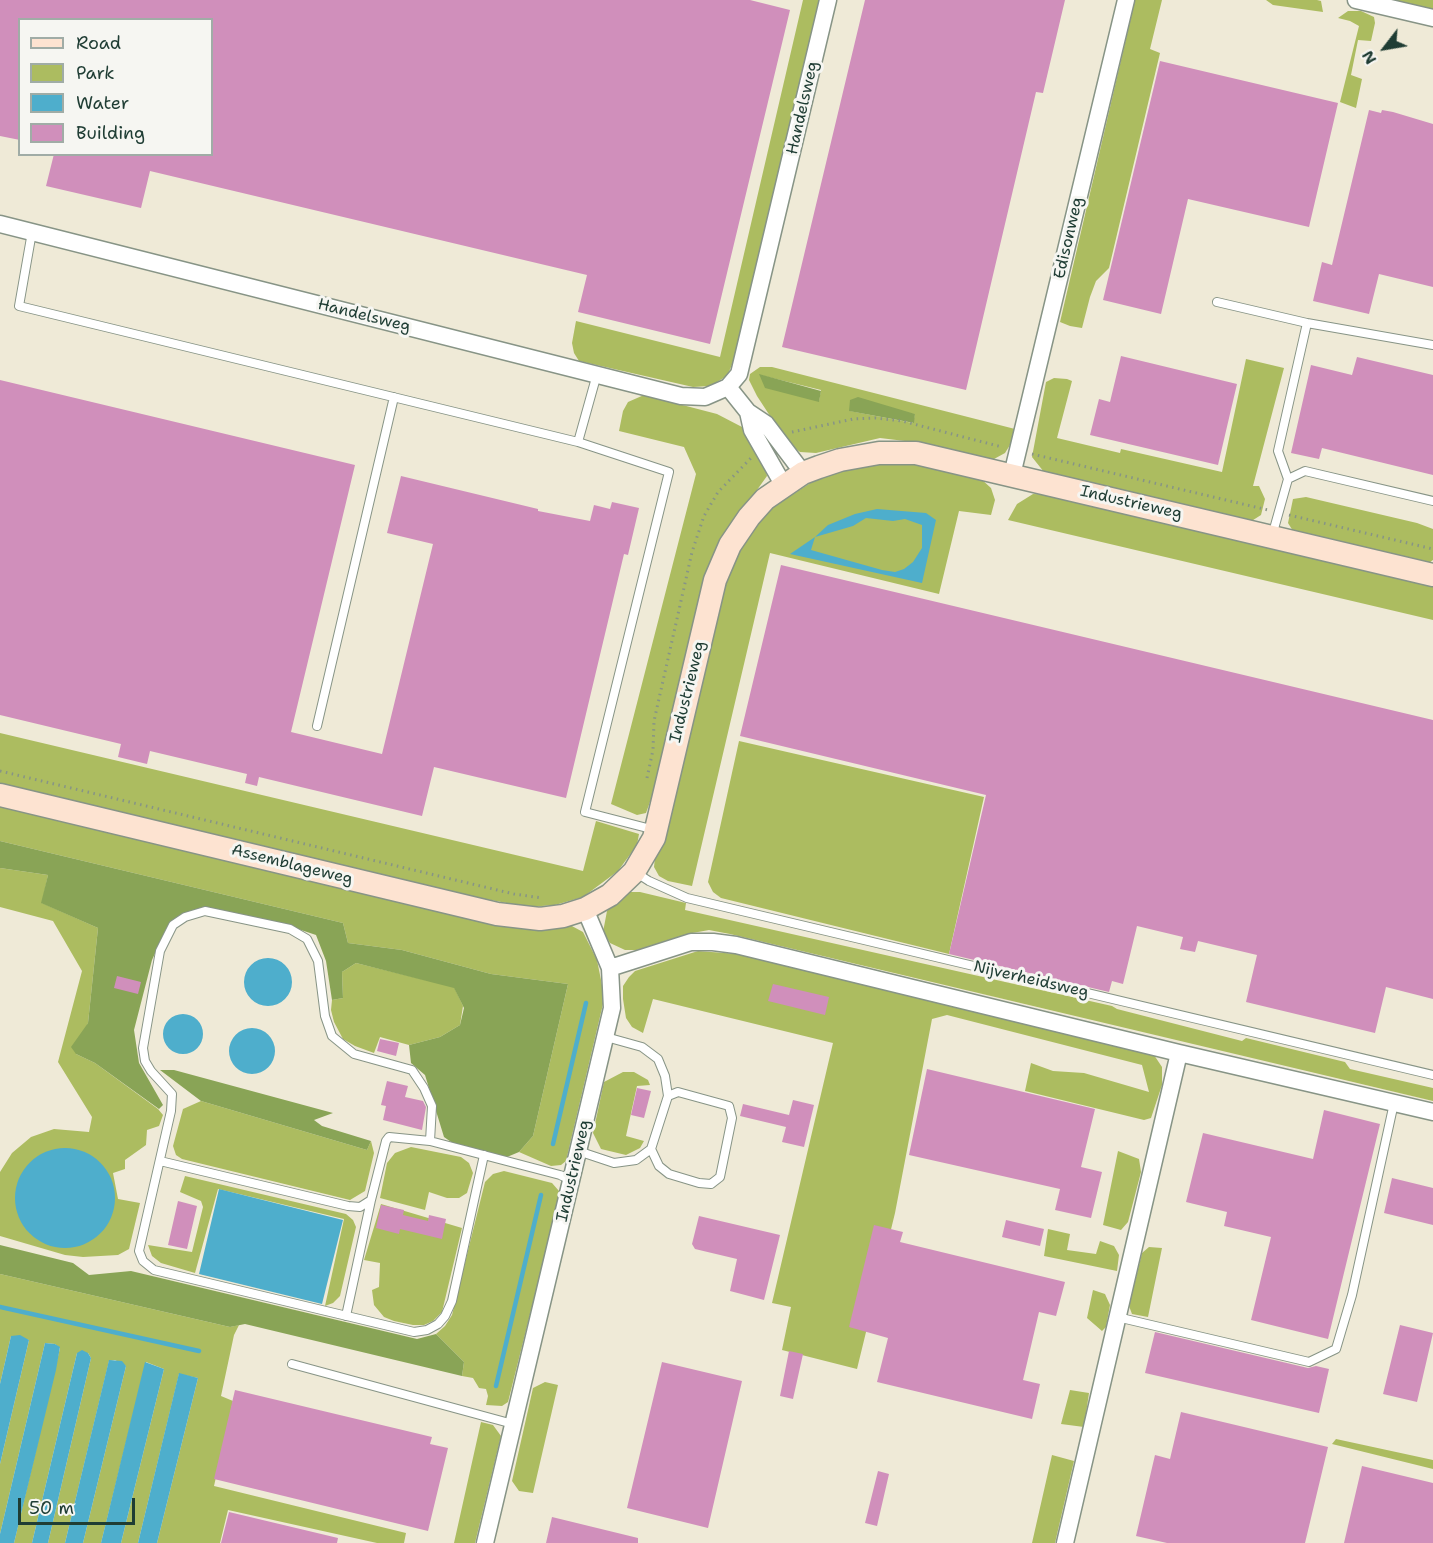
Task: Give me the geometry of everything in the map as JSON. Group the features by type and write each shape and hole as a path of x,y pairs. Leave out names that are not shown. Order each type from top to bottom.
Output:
{"street":[{"name":"Handelsweg","path":"0,224 681,396 705,397 728,387 740,374 828,0"},
{"name":"Edisonweg","path":"1012,475 1126,0"},
{"path":"1356,0 1433,18"},
{"path":"728,387 748,412 752,430 803,473"},
{"path":"770,443 784,486"},
{"name":"Industrieweg","path":"485,1543 612,1008 610,968 585,909 610,895 634,872 654,838 715,580 730,545 749,517 765,499 803,473 840,460 879,453 916,453 1433,575"},
{"name":"Assemblageweg","path":"0,795 497,915 540,920 585,909"},
{"path":"610,968 691,942 736,945 1179,1053 1433,1112"},
{"path":"1065,1543 1179,1053"}],"lane":[{"path":"32,232 20,306 578,442 669,472 585,812 655,830"},
{"path":"1217,302 1307,323 1433,345"},
{"path":"1272,537 1288,479 1278,451 1307,323"},
{"path":"578,442 597,373"},
{"path":"317,726 394,397"},
{"path":"1288,479 1305,471 1433,501"},
{"name":"Nijverheidsweg","path":"634,872 687,898 1433,1074"},
{"path":"430,1141 432,1106 412,1070 354,1054 332,1036 325,1016 318,961 307,939 290,929 205,911 185,916 173,925 160,951 143,1048 145,1061 151,1071 172,1094 171,1111 139,1251 143,1261 154,1270 414,1332 427,1330 438,1324 445,1316 452,1301 484,1155"},
{"path":"578,1151 614,1163 636,1160 651,1149 668,1096 665,1076 658,1059 642,1047 606,1037"},
{"path":"651,1149 659,1166 669,1174 699,1183 711,1184 720,1177 732,1118 729,1106 678,1092 668,1096"},
{"path":"1117,1317 1309,1362 1336,1349 1352,1295 1394,1102"},
{"path":"346,1316 371,1200 389,1137 430,1141 571,1180"},
{"path":"160,1161 348,1206 360,1207 371,1200"},
{"path":"292,1364 513,1424"}],"path":[{"name":"Industrieweg","path":"646,782 653,750 654,721 690,561 704,516 718,492 731,477 770,443 797,429 853,419 875,418 902,421 1433,549"},
{"name":"Assemblageweg","path":"0,771 514,894 547,899"}],"green space":[{"path":"803,0 820,0 735,358 727,376 710,386 693,387 579,361 572,343 576,321 720,357"},
{"path":"1135,0 1162,0 1150,49 1160,53 1109,268 1096,281 1082,328 1070,326 1060,322"},
{"path":"1266,0 1317,0 1321,1 1323,12 1273,5"},
{"path":"1389,0 1433,0 1433,11"},
{"path":"1348,11 1361,11 1374,17 1375,23 1371,41 1358,40 1351,75 1362,79 1356,108 1340,102 1359,26 1338,18"},
{"path":"1246,359 1284,368 1253,486 1259,486 1265,499 1261,515 1250,522 1044,472 1032,457 1046,382 1054,378 1067,379 1072,381 1057,438 1120,453 1121,449 1222,472"},
{"path":"760,367 772,367 1015,429 1005,453 994,459 977,458 913,442 880,438 816,453 800,452 787,442 757,396 749,380 750,374","holes":["760,375 821,390 819,401","850,411 915,414 913,423"]},
{"path":"759,374 821,391 819,402 765,388"},
{"path":"644,395 717,414 742,427 764,460 767,476 719,543 659,777 646,813 637,815 611,804 696,474 684,447 619,431 623,411 628,402"},
{"path":"858,397 915,414 914,423 849,411 850,400"},
{"path":"899,462 964,471 980,478 991,488 995,500 991,515 959,511 939,594 770,553 692,886 668,881 659,876 654,867 655,857 720,595 732,560 749,531 775,506 818,478 859,465"},
{"path":"1033,494 1061,495 1433,584 1433,620 1008,520 1017,504"},
{"path":"1306,497 1417,523 1433,529 1433,560 1426,565 1293,531 1288,523 1293,499"},
{"path":"0,733 583,871 596,821 639,834 637,845 618,871 583,897 555,905 528,907 448,892 0,784"},
{"path":"739,741 984,797 949,954 721,898 713,892 708,882"},
{"path":"0,803 570,925 583,932 597,960 603,1004 566,1161 561,1165 551,1166 519,1152 533,1136 568,984 491,974 402,950 348,943 343,923 0,841"},
{"path":"0,841 343,923 348,943 402,950 491,974 568,984 533,1136 519,1152 507,1157 454,1144 444,1137 425,1075 411,1063 409,1045 440,1037 460,1025 464,1008 454,988 356,963 342,972 343,998 332,1000 326,961 316,935 289,926 203,910 186,915 166,929 152,960 134,1030 139,1063 163,1105 159,1109 95,1063 76,1054 71,1047 88,1023 98,928 41,903 48,875 0,868"},
{"path":"0,868 48,875 42,903 98,928 88,1023 76,1054 95,1063 163,1115 159,1126 147,1130 146,1145 125,1160 125,1169 113,1173 118,1199 140,1203 129,1249 118,1255 83,1257 65,1255 0,1236 0,1172 12,1153 31,1137 54,1129 89,1132 92,1117 58,1062 82,971 53,921 0,907"},
{"path":"628,892 640,892 686,903 685,910 1112,1006 1242,1041 1246,1038 1345,1062 1350,1069 1433,1088 1433,1101 709,930 687,934 637,950 625,950 610,943 603,932 607,911"},
{"path":"698,951 738,954 1010,1018 1154,1055 1162,1067 1162,1085 1151,1118 1144,1120 1025,1091 1031,1063 1053,1071 1084,1073 1149,1092 1142,1065 947,1015 932,1019 895,1213 857,1369 782,1350 791,1307 772,1303 833,1043 653,999 643,1033 632,1027 626,1018 623,999 623,986 629,977 635,971"},
{"path":"356,963 454,987 463,1006 460,1025 440,1037 409,1045 380,1037 374,1053 343,1039 334,1022 331,1010 332,1000 343,998 342,972"},
{"path":"160,1070 174,1070 333,1113 314,1120 322,1126 371,1141 367,1150 201,1101"},
{"path":"623,1072 634,1072 648,1080 650,1085 637,1086 626,1136 644,1141 640,1148 626,1155 601,1149 593,1133 604,1082"},
{"path":"201,1101 367,1150 371,1141 374,1153 365,1191 350,1200 182,1159 176,1155 173,1146 183,1109"},
{"path":"411,1147 461,1157 469,1163 473,1173 467,1193 459,1198 447,1198 429,1192 425,1210 380,1198 387,1163 395,1153"},
{"path":"1118,1151 1139,1159 1141,1172 1128,1222 1121,1230 1103,1225"},
{"path":"504,1171 552,1183 559,1191 558,1203 508,1402 502,1406 486,1405 488,1396 486,1389 479,1388 473,1378 462,1376 464,1362 436,1334 452,1315 485,1182 493,1174"},
{"path":"185,1176 346,1214 353,1220 356,1227 340,1296 333,1303 325,1306 344,1219 218,1189 195,1273 161,1263 152,1256 148,1245 192,1252 203,1207 201,1201 180,1192"},
{"path":"381,1204 462,1228 442,1312 433,1321 424,1325 413,1325 384,1317 374,1305 372,1290 379,1287 380,1263 364,1260"},
{"path":"1048,1229 1070,1234 1067,1250 1096,1254 1100,1241 1114,1246 1119,1255 1117,1271 1044,1256"},
{"path":"0,1245 73,1263 89,1275 131,1271 417,1339 436,1334 464,1362 462,1376 245,1324 230,1327 0,1274"},
{"path":"1149,1247 1162,1248 1148,1317 1132,1314 1129,1306 1142,1253"},
{"path":"0,1274 230,1327 239,1325 234,1335 221,1396 233,1401 214,1486 406,1533 404,1543 377,1543 228,1510 220,1543 157,1543 198,1378 179,1374 138,1543 121,1543 164,1369 146,1362 101,1543 83,1543 126,1366 115,1360 109,1361 65,1543 48,1543 91,1358 88,1353 77,1353 32,1543 14,1543 60,1348 55,1344 45,1343 0,1534 0,1464 29,1340 11,1336 0,1384"},
{"path":"1093,1290 1105,1294 1110,1305 1106,1327 1102,1331 1087,1318"},
{"path":"545,1382 558,1385 533,1493 519,1491 512,1481 533,1388"},
{"path":"1070,1390 1089,1393 1084,1427 1061,1424"},
{"path":"481,1422 493,1425 501,1436 475,1543 454,1543"},
{"path":"1336,1439 1433,1460 1433,1469 1332,1444"},
{"path":"1052,1455 1074,1461 1055,1543 1032,1543"}],"water":[{"path":"877,509 926,513 936,520 922,583 790,554 828,525 855,514","holes":["866,518 893,521 905,519 922,525 922,548 913,562 895,572 811,550 815,537 853,526"]},
{"path":"268,958 285,965 292,982 285,999 268,1006 251,999 244,982 251,965"},
{"path":"183,1014 191,1015 197,1020 202,1026 202,1042 197,1048 191,1053 183,1054 175,1053 169,1048 164,1042 163,1034 164,1026 169,1020 175,1015"},
{"path":"257,1028 269,1034 274,1042 274,1060 269,1068 261,1073 247,1074 239,1071 232,1064 229,1046 232,1038 239,1031"},
{"path":"65,1148 93,1156 107,1170 115,1198 107,1226 93,1240 65,1248 37,1240 23,1226 15,1198 23,1170 37,1156"},
{"path":"219,1189 343,1220 322,1304 199,1274"},
{"path":"20,1335 29,1340 0,1464 0,1384 11,1336"},
{"path":"45,1343 60,1347 56,1370 14,1543 0,1543 0,1534"},
{"path":"82,1350 91,1358 48,1543 32,1543 77,1353"},
{"path":"109,1360 122,1361 126,1366 83,1543 65,1543"},
{"path":"145,1362 164,1369 121,1543 101,1543"},
{"path":"179,1373 198,1378 157,1543 138,1543"}],"building":[{"path":"0,0 750,0 790,10 710,344 578,312 587,275 150,171 141,208 46,186 54,156 213,156 213,18 18,18 18,140 0,136"},
{"path":"865,0 1065,0 1043,93 1036,92 966,390 782,347"},
{"path":"1160,61 1338,103 1309,227 1188,199 1161,314 1103,300"},
{"path":"1369,110 1381,113 1382,110 1393,112 1433,124 1433,287 1379,274 1369,314 1313,301 1322,262 1332,265"},
{"path":"1121,356 1237,384 1218,465 1090,435 1099,399 1110,402"},
{"path":"1357,357 1433,375 1433,475 1322,448 1319,459 1291,453 1311,365 1352,375"},
{"path":"0,380 355,465 291,732 382,754 433,544 387,533 401,476 538,509 538,511 590,521 594,505 610,509 612,502 639,508 628,555 624,554 566,798 434,767 422,816 259,777 257,786 245,783 247,774 150,751 147,764 118,757 121,744 0,715"},
{"path":"781,565 1433,720 1433,999 1386,987 1375,1033 1246,1002 1257,955 1198,941 1195,952 1180,949 1183,937 1137,926 1123,984 1112,981 1109,992 949,954 986,795 740,736"},
{"path":"117,976 141,982 138,994 114,988"},
{"path":"773,984 829,997 825,1015 768,1001"},
{"path":"380,1039 399,1043 396,1056 377,1051"},
{"path":"927,1069 1095,1109 1081,1167 1102,1172 1091,1218 1055,1210 1060,1189 909,1155"},
{"path":"387,1081 408,1086 405,1097 423,1101 426,1107 422,1130 383,1120 386,1106 381,1105"},
{"path":"637,1088 651,1091 644,1118 631,1115"},
{"path":"793,1100 814,1105 804,1147 782,1142 786,1127 740,1116 743,1104 789,1115"},
{"path":"1324,1110 1380,1124 1328,1339 1251,1320 1271,1237 1224,1226 1227,1212 1186,1202 1203,1133 1313,1159"},
{"path":"1392,1178 1433,1188 1433,1225 1384,1213"},
{"path":"178,1201 197,1206 187,1249 168,1245"},
{"path":"381,1205 404,1210 403,1215 428,1221 429,1215 446,1219 442,1239 400,1229 399,1234 376,1228"},
{"path":"699,1216 780,1235 764,1300 730,1291 737,1259 695,1249 692,1244"},
{"path":"1006,1220 1044,1229 1040,1246 1002,1237"},
{"path":"874,1225 903,1232 900,1242 1065,1282 1056,1316 1039,1312 1023,1380 1040,1384 1032,1419 877,1382 888,1338 849,1327"},
{"path":"1400,1325 1433,1333 1417,1402 1383,1394"},
{"path":"1155,1332 1308,1368 1316,1366 1329,1369 1319,1413 1145,1373"},
{"path":"789,1351 803,1354 793,1399 780,1396"},
{"path":"662,1362 742,1381 708,1528 627,1508"},
{"path":"235,1390 432,1437 430,1444 448,1448 428,1531 214,1479"},
{"path":"1181,1412 1328,1447 1305,1543 1167,1543 1136,1536 1155,1455 1170,1459"},
{"path":"1362,1466 1433,1483 1433,1543 1344,1543"},
{"path":"878,1471 889,1474 877,1526 865,1523"},
{"path":"229,1512 338,1538 337,1543 221,1543"},
{"path":"552,1517 638,1538 638,1543 546,1543"}],"waterway":[{"path":"553,1144 586,1003"},
{"path":"496,1386 541,1195"},
{"path":"0,1307 199,1351"}]}
